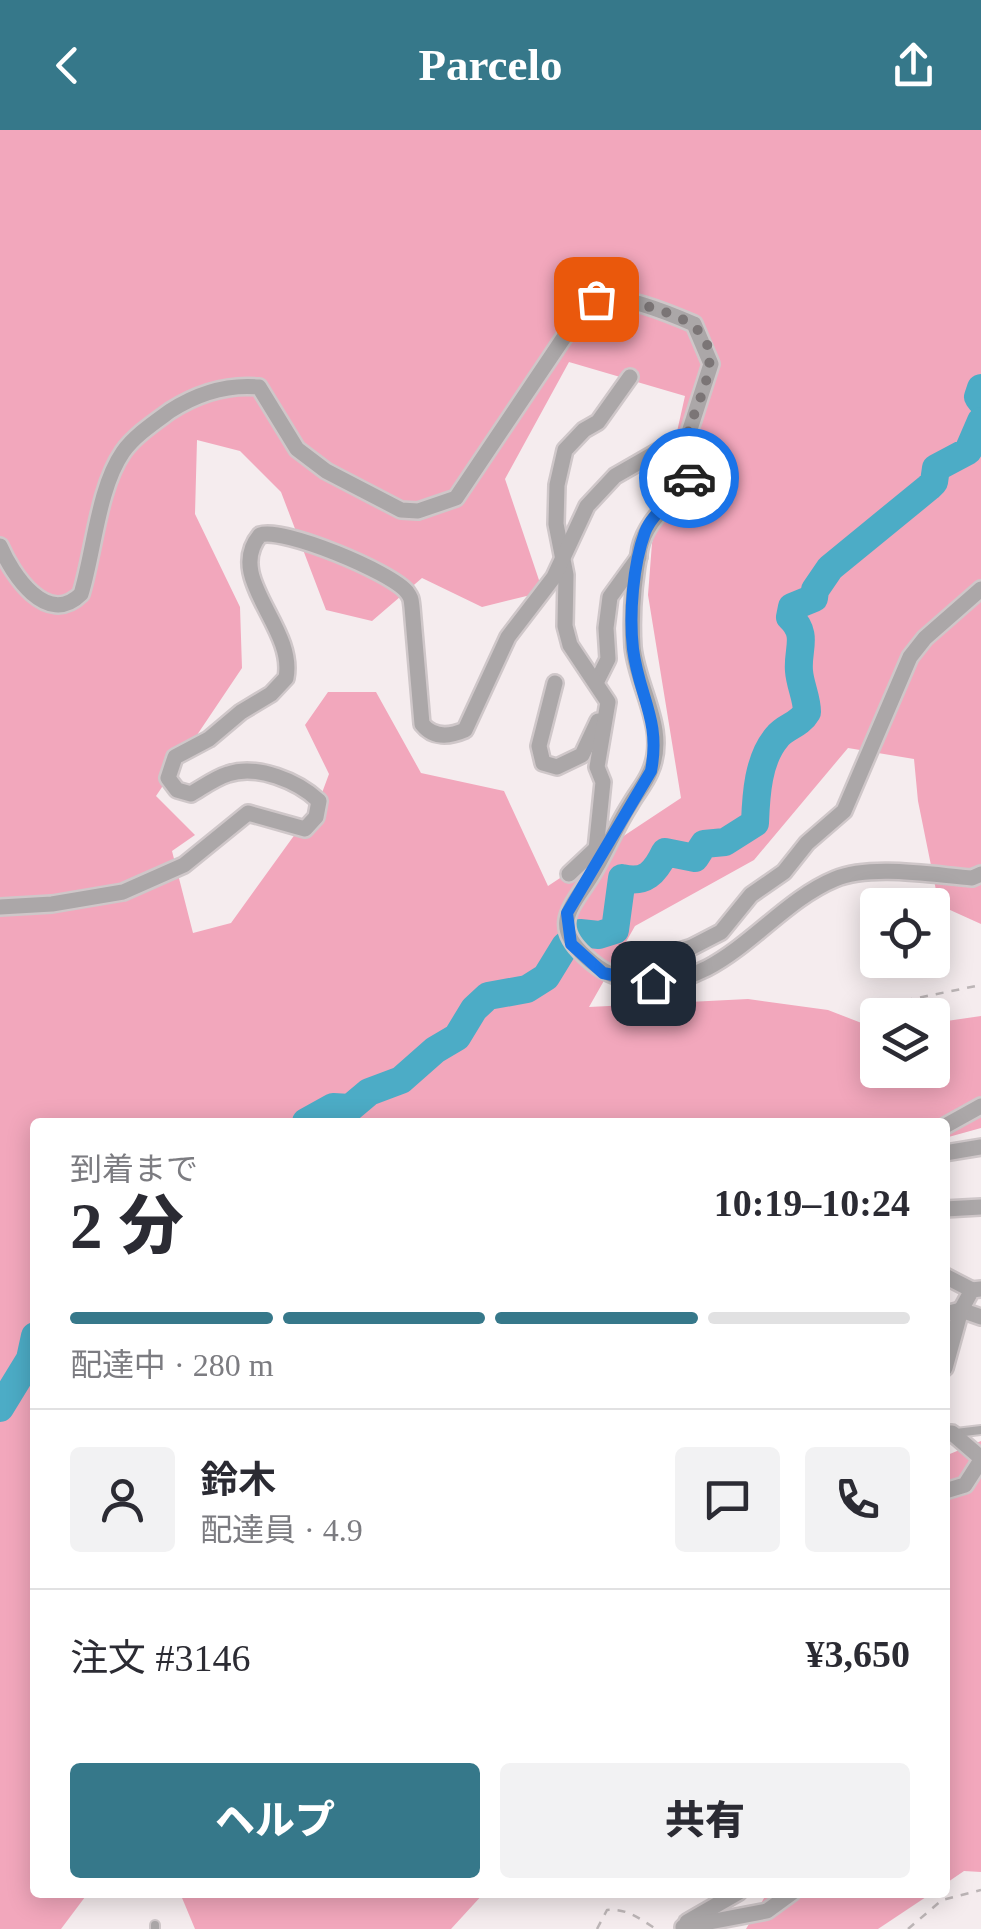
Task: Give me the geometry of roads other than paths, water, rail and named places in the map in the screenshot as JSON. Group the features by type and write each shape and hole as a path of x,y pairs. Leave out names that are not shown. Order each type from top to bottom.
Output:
{"street":[{"path":"0,546 15,577 31,594 57,604 75,600 84,584 110,481 123,451 158,419 215,389 259,387 298,449 326,471 401,510 418,512 456,498 581,312 596,299 661,310 694,324 711,364 684,448 691,474 682,490 647,526 639,556 633,650 656,744 651,771 567,913 571,944 603,973 653,983 707,970 811,890 839,877 862,872 972,878 981,874"},
{"path":"596,850 603,782 597,767 608,702 570,644 565,626 566,574 556,524 557,485 565,450 598,422 630,377"},
{"path":"0,907 52,904 134,888 184,866 248,813 305,829 316,818 320,801 306,789 272,775 238,771 222,775 191,794 177,790 168,778 175,758 209,739 241,712 271,694 286,678 287,648 249,566 252,546 260,535 279,534 349,558 406,592 412,607 422,724 427,730 445,735 465,730 508,638 554,578 587,506 615,476 670,445 684,448"},
{"path":"597,681 608,659 606,628 610,598 639,556"},
{"path":"618,977 642,963 692,947 721,932 751,895 784,872 807,843 844,811 910,657 925,638 981,588"},
{"path":"555,684 539,746 544,763 557,767 582,755 600,715 606,714"},
{"path":"569,874 613,834"},
{"path":"950,1123 981,1106"},
{"path":"950,1152 981,1147"},
{"path":"950,1209 981,1206"},
{"path":"950,1278 977,1289 953,1312"},
{"path":"953,1312 981,1316"},
{"path":"950,1435 981,1459 965,1485 950,1490"},
{"path":"682,1928 691,1918 728,1898"},
{"path":"682,1928 767,1911 785,1898"}],"lane":[{"path":"950,1433 981,1430"}],"waterway":[{"path":"981,388 981,401"},
{"path":"313,1118 333,1107 350,1108 369,1092 401,1080 435,1050 457,1037 474,1009 488,996 527,989 546,977 565,946 580,933 599,935 615,930 622,878 648,875 665,852 695,858 704,844 725,842 755,823 757,789 766,756 780,733 807,712 799,671 801,636 790,617 792,607 814,598 830,568 929,487 936,468 968,451 981,421"},
{"path":"0,1408 30,1359"}]}
